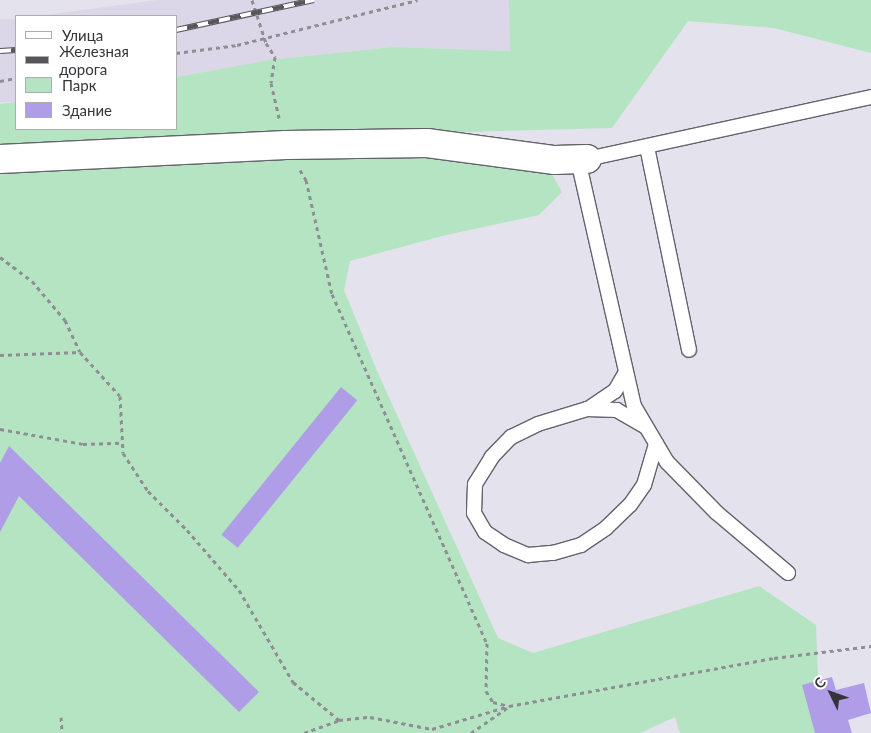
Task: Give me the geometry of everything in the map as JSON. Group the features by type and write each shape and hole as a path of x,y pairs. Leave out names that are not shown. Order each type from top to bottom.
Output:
{"street":[{"path":"0,159 286,145 427,143 555,160 582,160"}],"lane":[{"path":"788,572 717,513 667,462 634,406 625,374 582,160 871,97"},
{"path":"647,146 689,350"},
{"path":"625,374 615,391 588,409 538,424 511,437 492,457 475,484 474,513 485,532 504,545 528,555 553,553 581,545 606,528 630,505 644,485 656,444"},
{"path":"588,409 618,410 646,427"}],"path":[{"path":"252,0 265,38 275,57 271,83 286,145"},
{"path":"178,54 265,38 417,0"},
{"path":"0,81 15,78"},
{"path":"0,257 32,281 66,320 80,352 120,396 123,454 148,491 188,530 239,590 294,682 339,720"},
{"path":"0,355 80,352"},
{"path":"0,429 83,444 121,443"},
{"path":"304,733 339,720 370,717 432,729 510,706 471,733"},
{"path":"61,717 62,733"}],"shaded area":[{"path":"157,0 509,0 511,51 393,47 269,60 178,77 178,15 45,15"},
{"path":"0,19 15,19 15,102 0,102"}],"green space":[{"path":"509,0 871,0 871,53 774,28 688,21 612,128 283,137 0,152 0,104 15,102 15,130 178,130 178,77 269,60 393,47 510,51"},
{"path":"336,148 533,167 553,176 562,192 539,215 442,236 350,261 344,290 377,371 498,638 533,653 759,586 816,625 818,675 828,733 680,733 675,717 640,733 0,733 0,167"}],"building":[{"path":"341,387 357,400 238,548 221,535"},
{"path":"9,446 259,692 239,712 19,496 0,532 0,463"},
{"path":"832,677 836,690 864,683 871,713 848,720 852,733 815,733 802,685"}],"railway":[{"path":"178,30 314,0"},
{"path":"0,51 15,50"}]}
